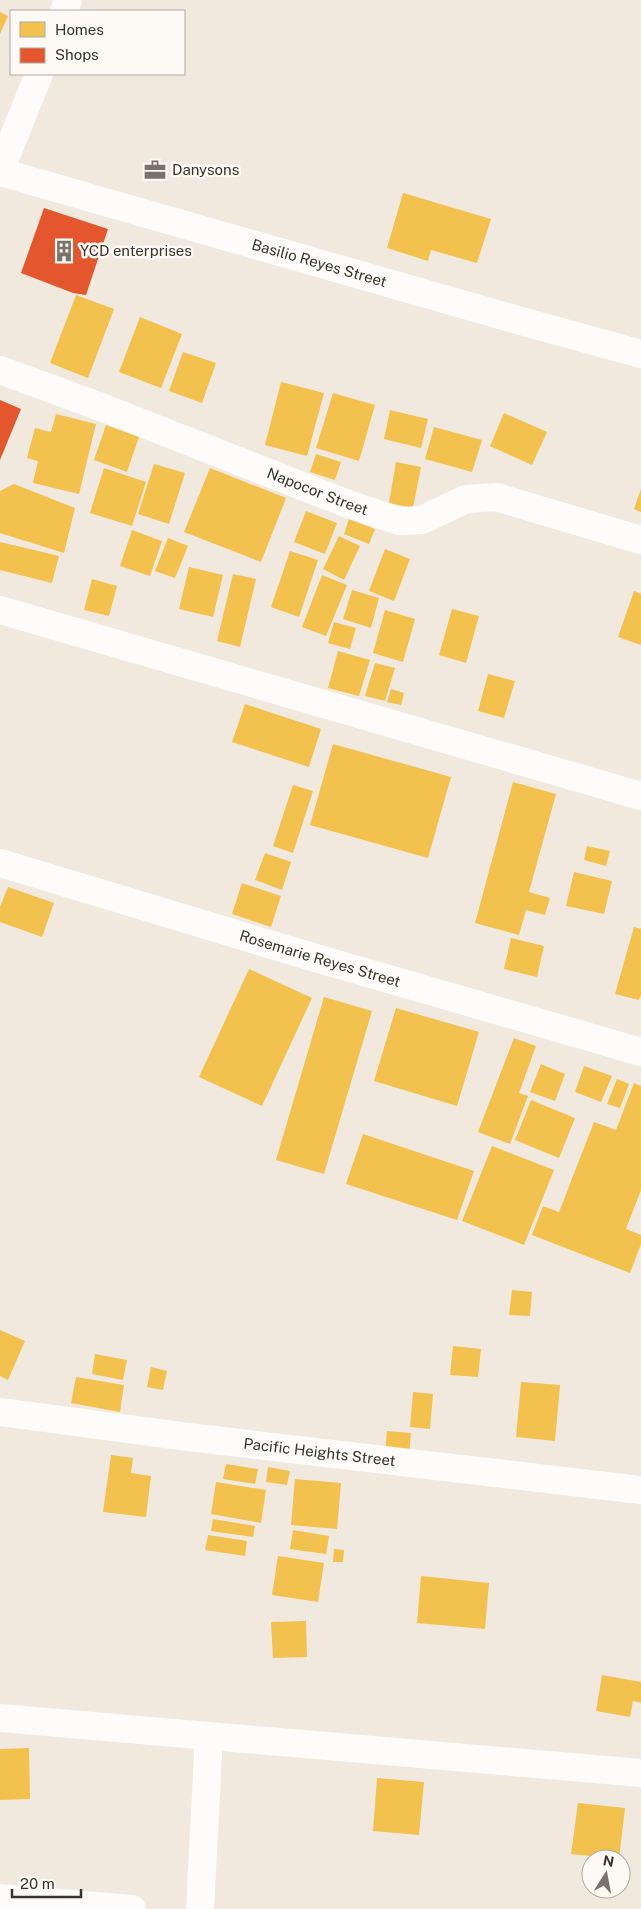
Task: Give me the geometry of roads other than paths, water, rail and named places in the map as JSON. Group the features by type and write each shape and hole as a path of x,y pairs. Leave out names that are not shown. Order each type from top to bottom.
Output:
{"main road":[{"path":"0,171 39,75"},
{"name":"Basilio Reyes Street","path":"0,171 641,354"},
{"name":"Napocor Street","path":"0,370 101,407 348,504 399,521 422,520 466,499 496,497 641,540"},
{"path":"0,610 641,796"},
{"name":"Rosemarie Reyes Street","path":"0,863 302,954 641,1052"},
{"name":"Pacific Heights Street","path":"0,1412 188,1437 641,1490"},
{"path":"0,1718 641,1773"},
{"path":"200,1909 210,1736"},
{"path":"0,1898 132,1909"}],"place":[{"name":"Danysons","path":"155,170"},
{"name":"YCD enterprises","path":"64,251"}]}
